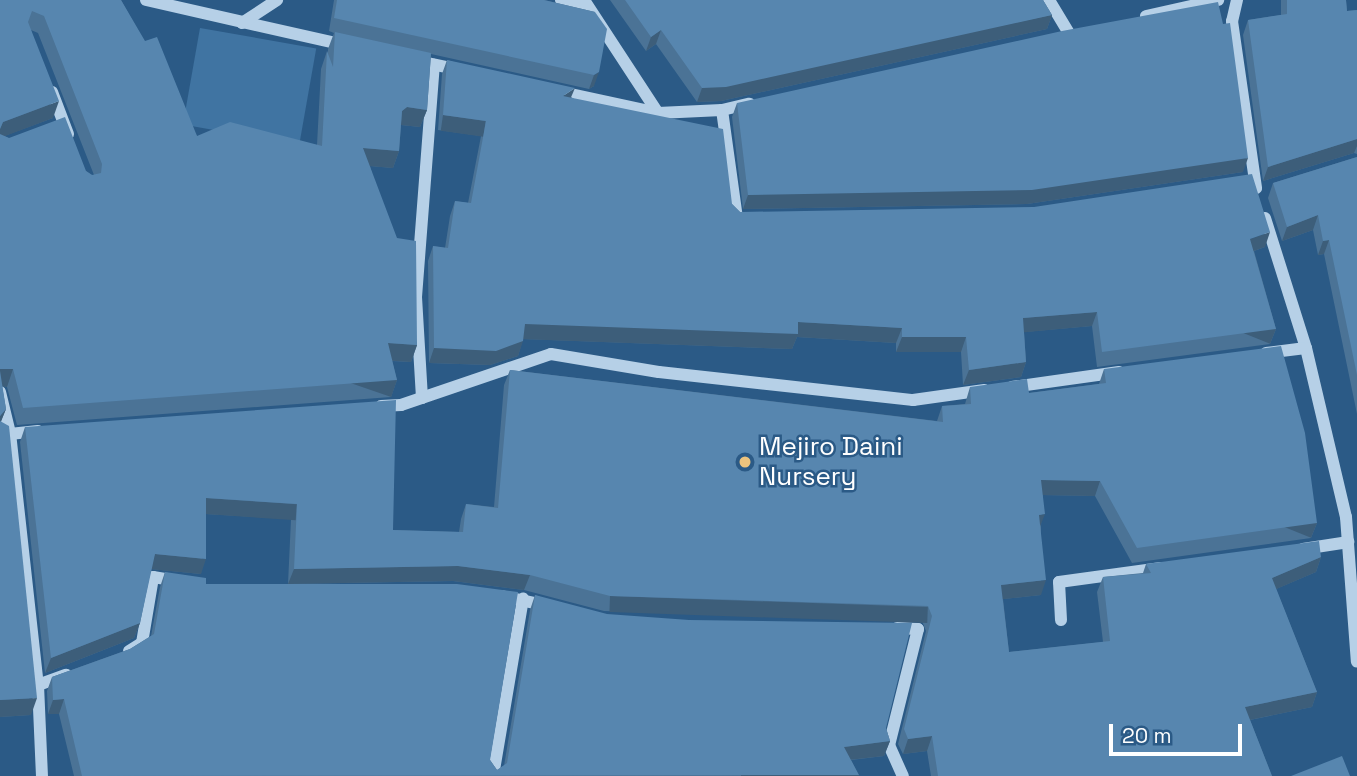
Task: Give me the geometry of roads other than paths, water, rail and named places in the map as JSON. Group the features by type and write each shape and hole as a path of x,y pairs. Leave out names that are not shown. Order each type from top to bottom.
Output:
{"street":[{"path":"146,0 357,48"},
{"path":"242,23 277,0"},
{"path":"561,0 586,4 658,113"},
{"path":"1049,0 1062,35 1083,30"},
{"path":"1137,18 1218,0"},
{"path":"1237,0 1232,21 1246,180 1263,190 1306,348 1348,542 1357,662"},
{"path":"408,59 473,73"},
{"path":"422,398 416,297 434,65"},
{"path":"45,73 73,147"},
{"path":"539,87 658,113 722,110 762,102"},
{"path":"722,110 735,218 749,217"},
{"path":"51,128 64,123"},
{"path":"1252,355 1306,348"},
{"path":"361,408 401,405 551,354 659,372 913,400 1130,371"},
{"path":"0,392 38,685 42,776"},
{"path":"5,434 51,430"},
{"path":"1293,550 1348,542"},
{"path":"1061,620 1059,582 1169,567"},
{"path":"110,659 142,643 153,578 195,583"},
{"path":"488,595 523,599 563,610"},
{"path":"493,776 523,599"},
{"path":"876,628 918,629 890,745 903,776"},
{"path":"38,685 86,668"}],"place":[{"name":"Mejiro Daini Nursery","path":"745,462"}]}
